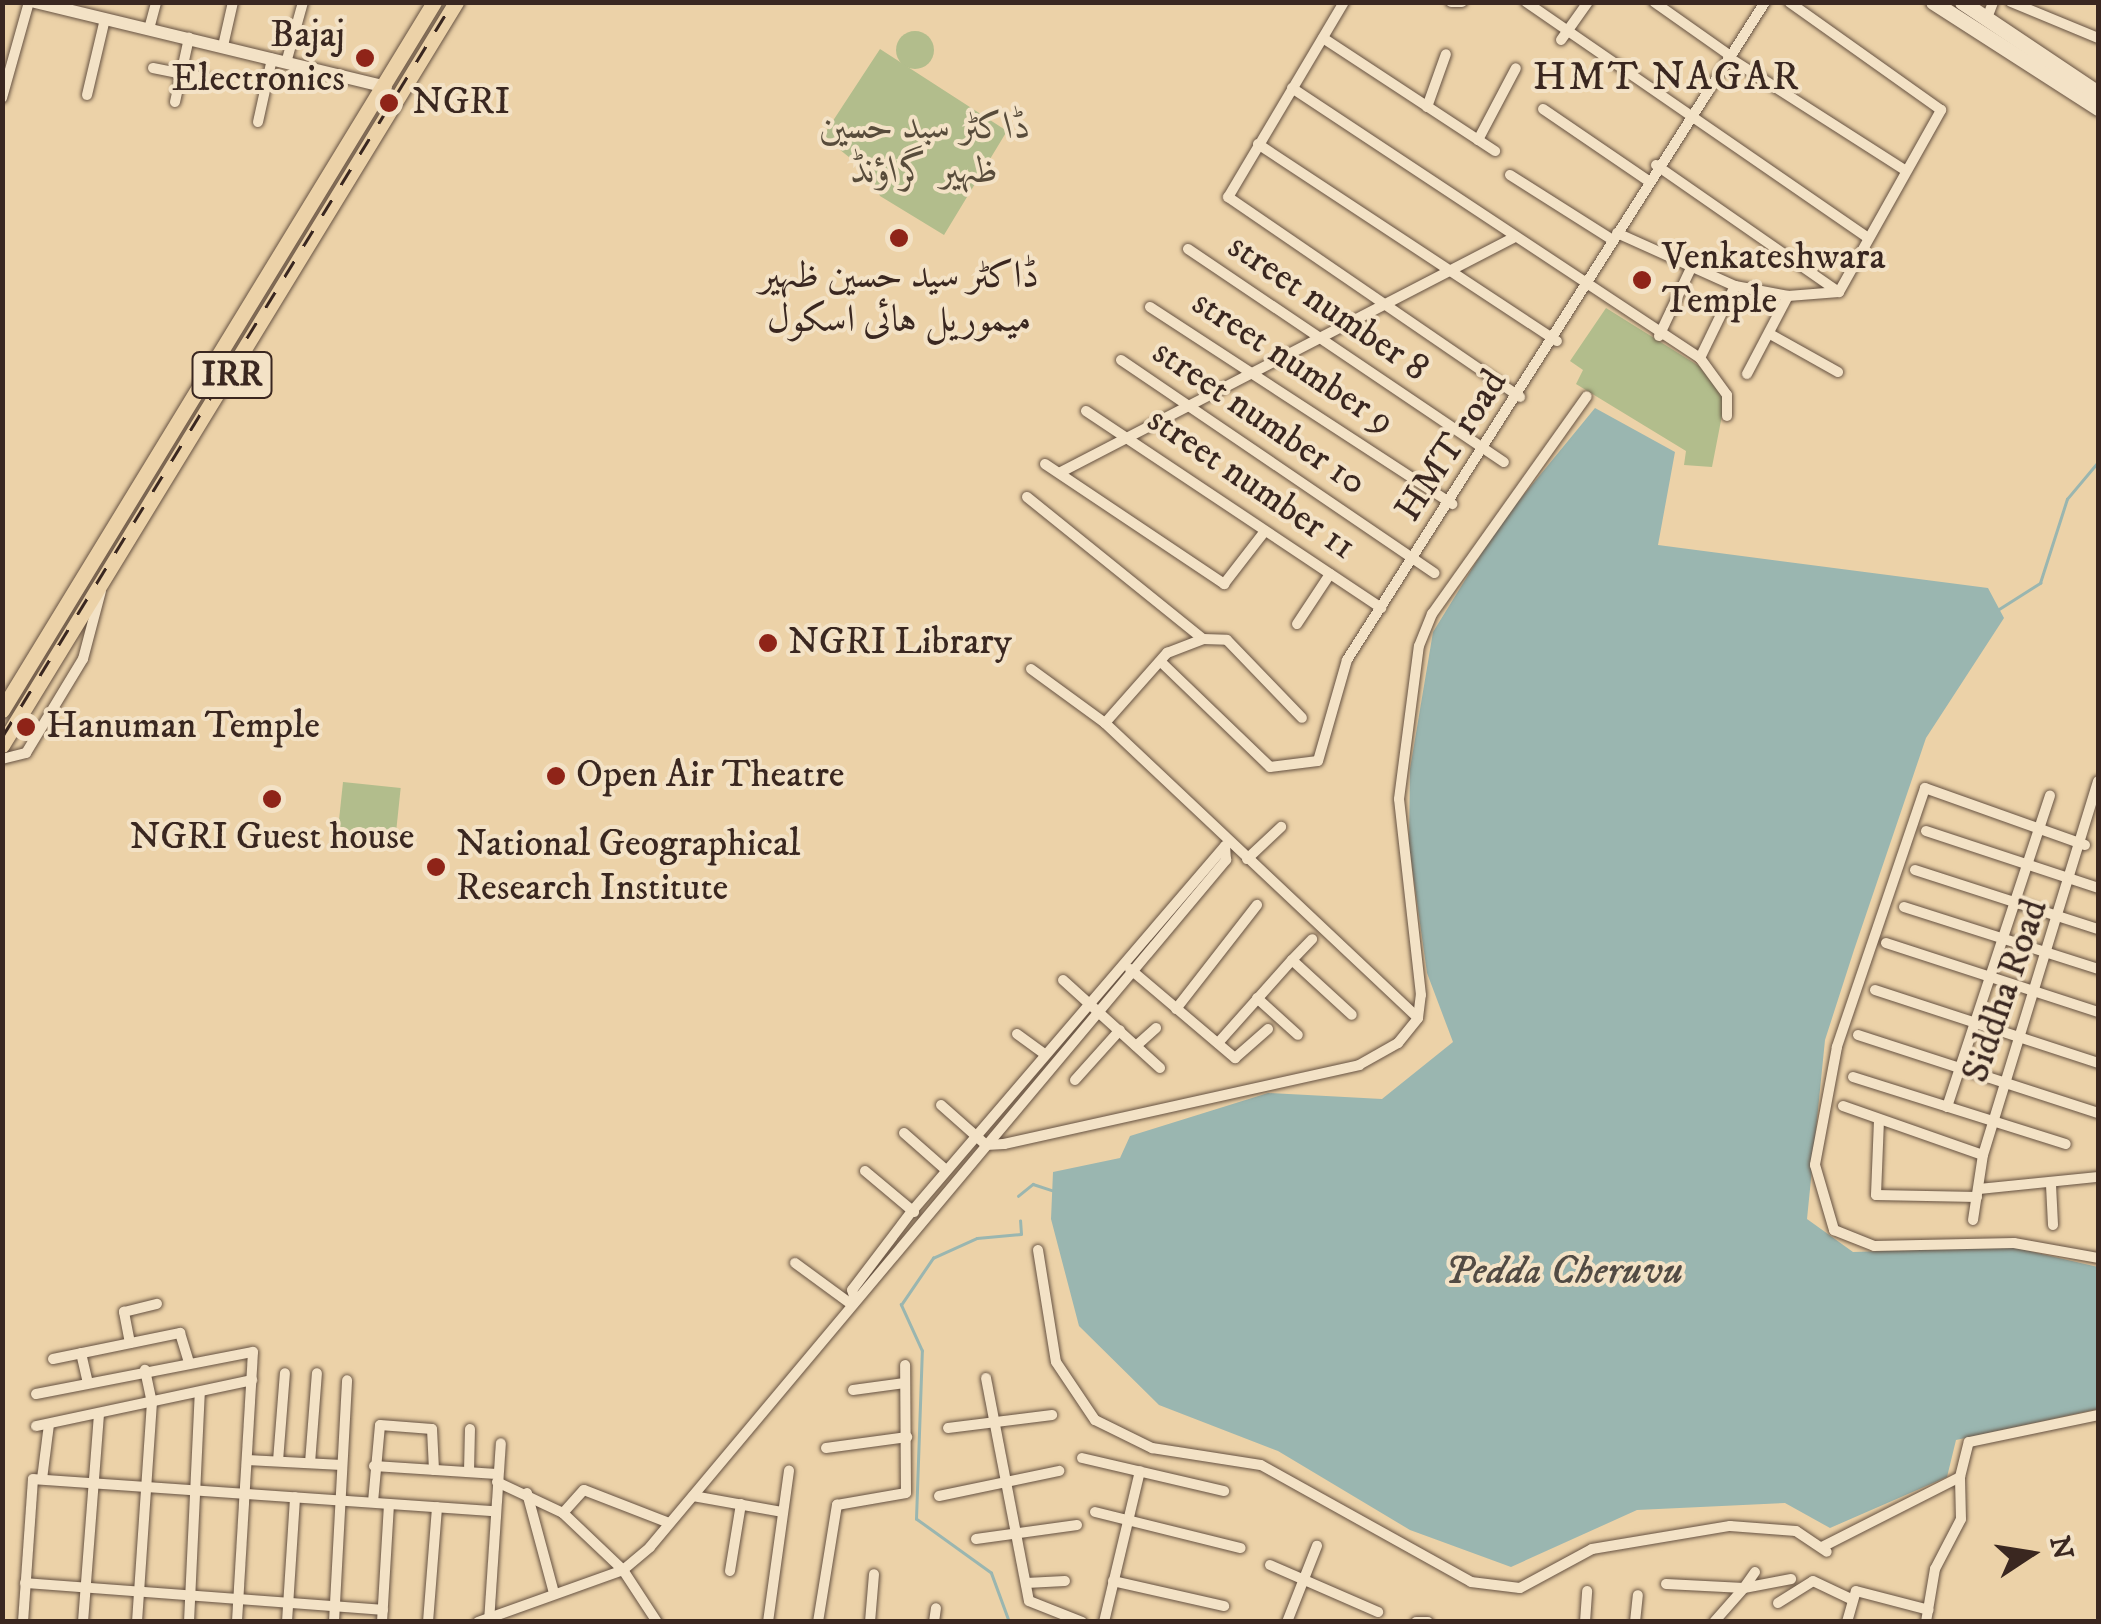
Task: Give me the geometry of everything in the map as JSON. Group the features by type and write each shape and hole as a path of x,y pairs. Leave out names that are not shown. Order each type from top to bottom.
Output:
{"main road":[{"name":"IRR","path":"2,710 12,688 386,87 434,2"},
{"name":"IRR","path":"2,745 170,478 456,2"},
{"path":"1933,2 2098,108"},
{"path":"1962,2 1990,10 2098,92"},
{"path":"154,464 170,478"}],"street":[{"path":"2,98 32,2 86,8 104,19 386,87"},
{"path":"149,29 156,2"},
{"path":"223,46 232,2"},
{"path":"258,122 304,2"},
{"path":"1344,2 1226,191 1231,203 1520,397"},
{"path":"1451,2 1462,2"},
{"path":"1526,2 1564,36 1690,116 1868,238"},
{"path":"1564,36 1588,2"},
{"path":"1654,2 1729,56 1906,170"},
{"name":"HMT road","path":"1161,662 1270,766 1296,770 1318,762 1347,660 1557,341 1656,165 1765,2"},
{"path":"1789,2 1941,110 1839,292"},
{"path":"2011,2 2098,38"},
{"path":"87,95 104,19"},
{"path":"175,102 189,38"},
{"path":"1323,38 1495,151"},
{"path":"1427,107 1446,54"},
{"path":"153,68 208,79"},
{"path":"1478,140 1516,68"},
{"path":"1292,88 1659,336 1700,358 1727,394 1728,416"},
{"path":"1544,109 1647,180"},
{"path":"1258,144 1557,341"},
{"path":"1656,165 1839,292"},
{"path":"1510,175 1615,236 1735,286 1788,296 1839,292"},
{"path":"1060,472 1513,238"},
{"name":"street number 8","path":"1188,249 1504,462"},
{"path":"1659,336 1692,266"},
{"path":"1700,358 1735,286"},
{"path":"1746,374 1788,296"},
{"name":"street number 9","path":"1150,307 1452,504"},
{"path":"1770,334 1838,372"},
{"name":"street number 10","path":"1121,360 1435,574"},
{"path":"986,1145 1359,1065 1398,1043 1418,1018 1399,799 1419,646 1432,614 1587,396"},
{"name":"street number 11","path":"1086,411 1381,608"},
{"path":"1045,464 1224,584 1266,531"},
{"path":"1027,497 1203,639"},
{"path":"1297,624 1330,574"},
{"path":"2,759 26,753 83,659 102,585"},
{"path":"1104,723 1161,662 1203,639 1227,640 1302,718"},
{"path":"1031,669 1104,723 1418,1018"},
{"path":"2,678 12,688"},
{"name":"Siddha Road","path":"1974,1220 1984,1155 2075,882 2098,782"},
{"path":"2086,845 1925,788 1837,1047 1818,1194 1834,1230 1874,1246 2014,1242 2098,1258"},
{"path":"1947,1108 2050,796"},
{"path":"1247,859 1281,826"},
{"path":"1926,831 2098,888"},
{"path":"501,1444 485,1620 622,1570 670,1523 853,1301 852,1290 917,1215 986,1145 1229,856 1225,846 1186,884 1043,1052 946,1170 917,1215"},
{"path":"1914,870 2098,929"},
{"path":"1186,884 1197,894"},
{"path":"1176,1008 1258,905"},
{"path":"1904,908 2098,969"},
{"path":"1218,1043 1312,939"},
{"path":"1886,943 2098,1012"},
{"path":"1292,960 1352,1015"},
{"path":"1121,962 1238,1058 1268,1028"},
{"path":"1062,980 1160,1068"},
{"path":"1875,990 2098,1063"},
{"path":"1257,998 1298,1035"},
{"path":"1136,1046 1156,1028"},
{"path":"1075,1080 1120,1030"},
{"path":"1017,1034 1054,1061"},
{"path":"1858,1035 2098,1113"},
{"path":"1854,1076 2066,1144"},
{"path":"940,1104 986,1145"},
{"path":"1843,1106 1984,1155"},
{"path":"1879,1120 1876,1195 1978,1193 2098,1177"},
{"path":"904,1133 946,1170"},
{"path":"865,1171 917,1215"},
{"path":"2051,1185 2053,1225"},
{"path":"1038,1250 1056,1362 1095,1420 1152,1448 1261,1465 1471,1582 1520,1588 1592,1549 1685,1530 1769,1527 1825,1550 1960,1477"},
{"path":"794,1263 853,1301"},
{"path":"130,1343 124,1312 158,1304"},
{"path":"53,1359 180,1333 189,1362"},
{"path":"36,1394 252,1350 242,1598 237,1622"},
{"path":"81,1354 88,1383"},
{"path":"818,1622 835,1508 906,1493 905,1365"},
{"path":"137,1622 152,1403 145,1370"},
{"path":"278,1461 285,1373"},
{"path":"310,1463 317,1373"},
{"path":"986,1378 1034,1610 1082,1622"},
{"path":"42,1479 43,1425 252,1380"},
{"path":"334,1622 347,1380"},
{"path":"853,1390 906,1383"},
{"path":"188,1622 200,1392"},
{"path":"83,1622 99,1414"},
{"path":"948,1428 1052,1415"},
{"path":"1847,1622 1856,1591 1927,1616 1935,1570 1960,1519 1960,1477 1969,1442 2098,1415"},
{"path":"372,1502 374,1466 383,1424 432,1429 434,1470"},
{"path":"468,1472 470,1429"},
{"path":"826,1448 907,1437"},
{"path":"1082,1458 1224,1492"},
{"path":"247,1460 342,1466"},
{"path":"374,1466 468,1472 497,1478 562,1513 622,1570 657,1622"},
{"path":"768,1622 789,1470"},
{"path":"939,1496 1059,1471"},
{"path":"1104,1622 1140,1472"},
{"path":"23,1622 33,1478 493,1511"},
{"path":"562,1513 584,1490 670,1523"},
{"path":"527,1494 554,1593"},
{"path":"693,1496 782,1512"},
{"path":"287,1622 295,1497"},
{"path":"25,1583 335,1606 383,1616 389,1504"},
{"path":"730,1570 741,1504"},
{"path":"428,1622 438,1507"},
{"path":"1095,1512 1242,1548"},
{"path":"976,1540 1077,1524"},
{"path":"1287,1622 1317,1546"},
{"path":"1270,1565 1378,1612"},
{"path":"1714,1622 1754,1572"},
{"path":"870,1622 874,1574"},
{"path":"1666,1584 1744,1588 1791,1579"},
{"path":"1026,1583 1065,1581"},
{"path":"1113,1581 1224,1606"},
{"path":"1778,1603 1813,1582 1853,1600"},
{"path":"1586,1591 1586,1622"},
{"path":"1635,1622 1638,1595"},
{"path":"934,1622 936,1608"},
{"path":"1416,1622 1428,1622"}],"green space":[{"path":"915,31 929,36 934,50 929,64 915,69 901,64 896,50 901,36"},
{"name":"ڈاکٹر سید حسین ظہیر گراؤنڈ","path":"880,49 1007,131 944,235 880,196 871,175 823,136"},
{"path":"1606,308 1699,366 1725,400 1712,467 1684,465 1686,451 1576,384 1583,370 1570,361"},
{"path":"343,782 401,788 394,849 337,843"}],"water":[{"name":"Pedda Cheruvu","path":"1595,408 1675,452 1658,545 1988,588 2004,618 1926,738 1854,950 1825,1040 1807,1219 1853,1252 2012,1247 2098,1267 2098,1409 1956,1440 1947,1477 1830,1528 1785,1503 1637,1510 1511,1567 1410,1530 1278,1451 1159,1405 1079,1326 1051,1219 1053,1172 1120,1158 1130,1136 1268,1093 1382,1099 1453,1042 1427,973 1409,845 1410,769 1433,632 1499,525"}],"waterway":[{"path":"1999,609 2040,583 2067,499 2098,462"},
{"path":"1018,1196 1033,1184 1052,1190"},
{"path":"1009,1622 991,1573 916,1519 922,1351 901,1305 933,1258 977,1238 1021,1234 1020,1221"}],"railway":[{"path":"2,737 453,2"}],"place":[{"name":"Bajaj Electronics","path":"365,58"},
{"name":"NGRI","path":"389,103"},
{"name":"ڈاکٹر سید حسین ظہیر میموریل ہائی اسکول","path":"899,238"},
{"name":"Venkateshwara Temple","path":"1642,280"},
{"name":"NGRI Library","path":"768,643"},
{"name":"Hanuman Temple","path":"26,727"},
{"name":"Open Air Theatre","path":"556,776"},
{"name":"NGRI Guest house","path":"272,799"},
{"name":"National Geographical Research Institute","path":"436,867"}],"district":[{"name":"HMT NAGAR","path":"1667,78"}]}
